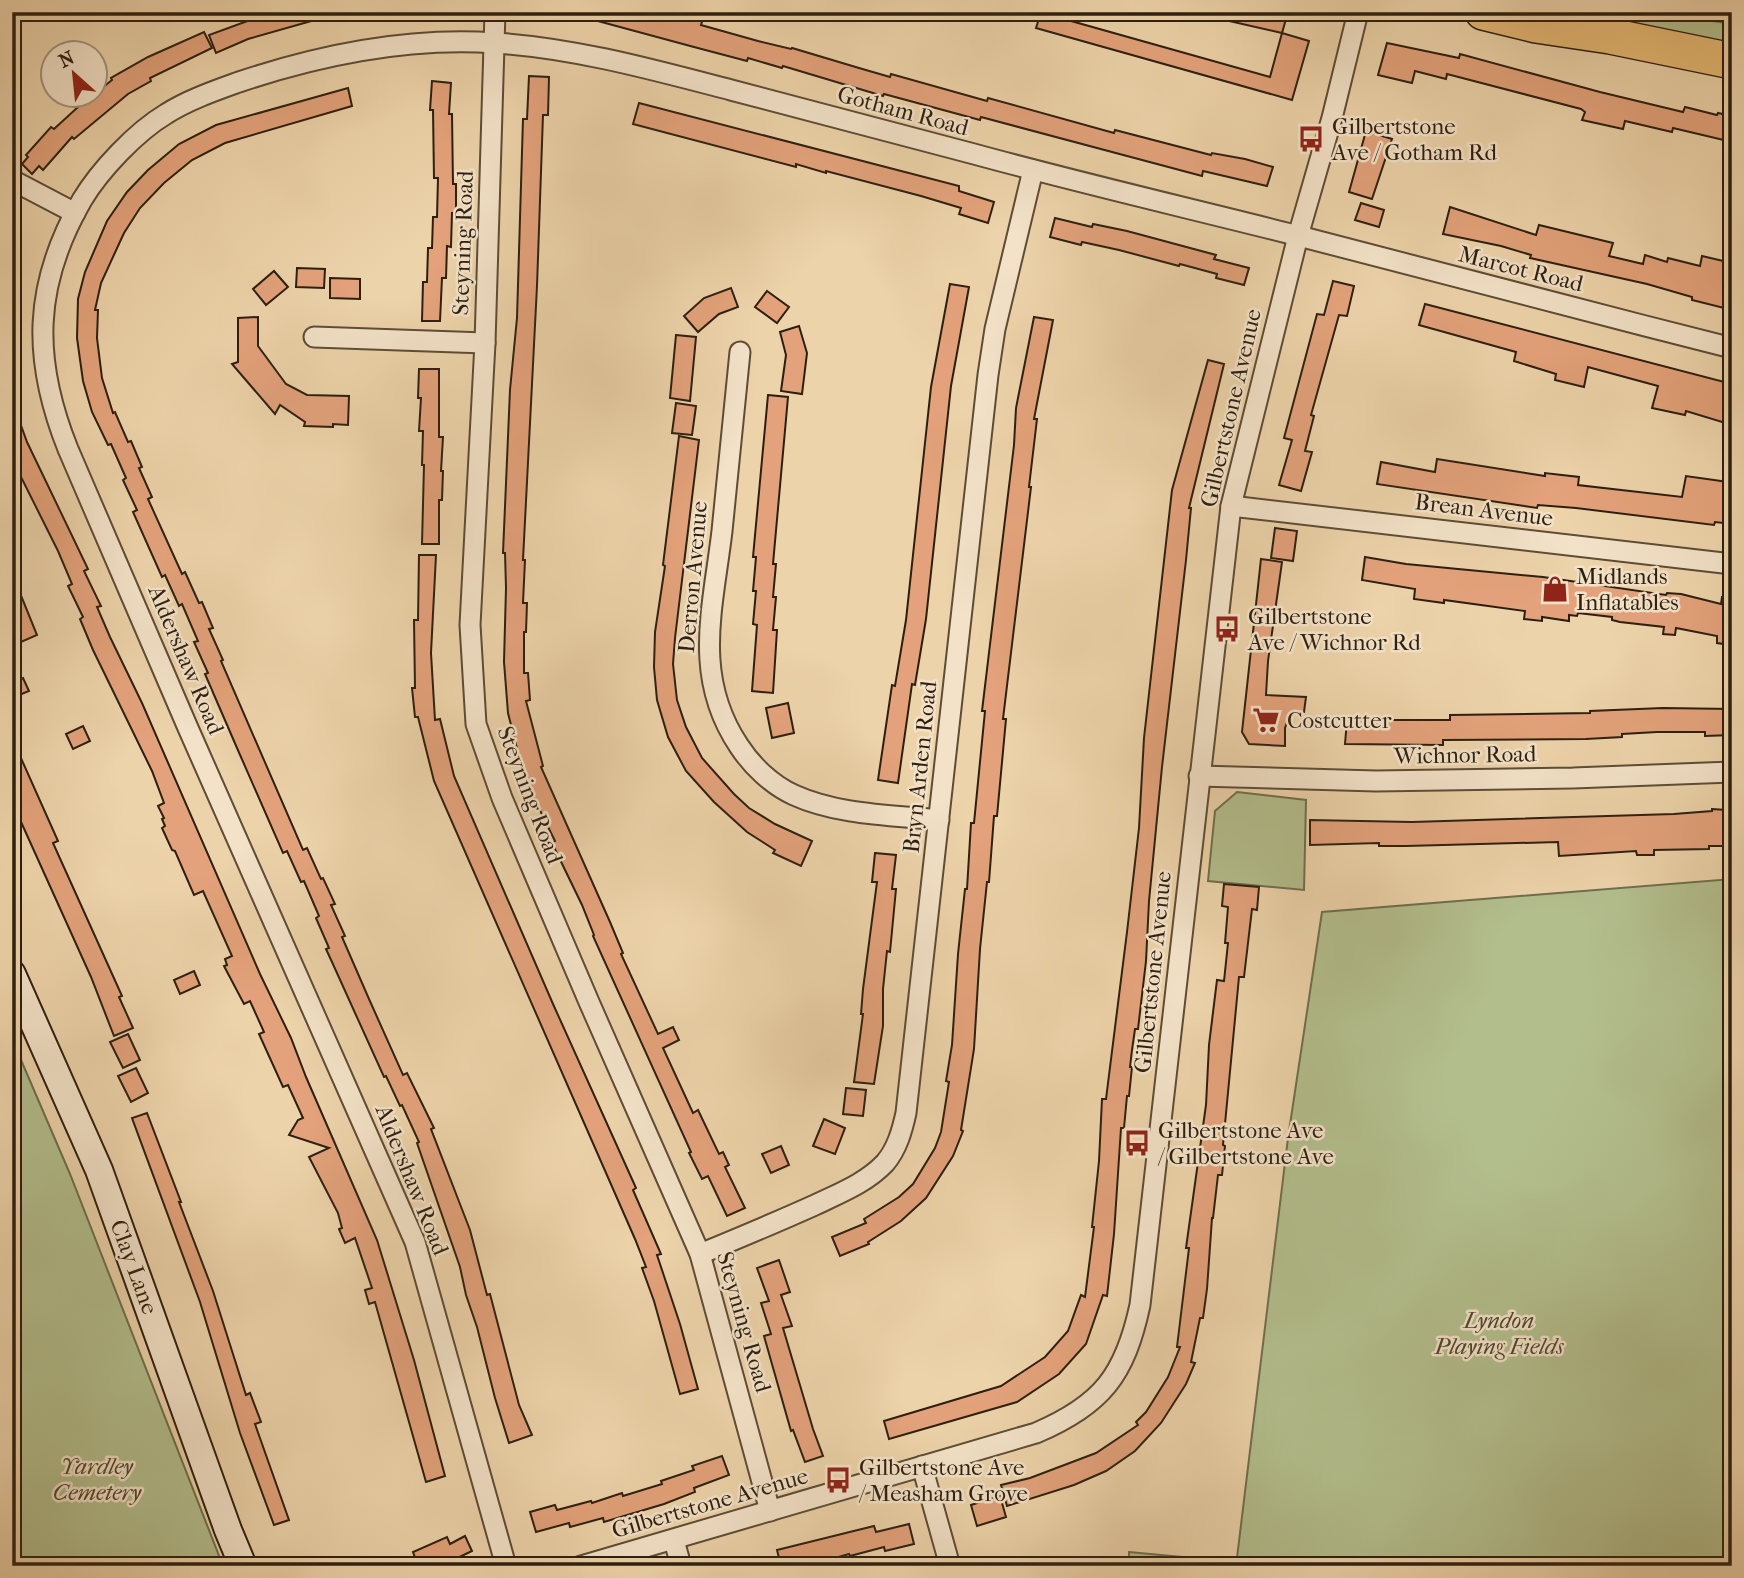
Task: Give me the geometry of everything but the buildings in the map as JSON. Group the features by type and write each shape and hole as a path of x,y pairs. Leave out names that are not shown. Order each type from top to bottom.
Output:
{"highway":[{"path":"1483,12 1716,58"}],"street":[{"name":"Steyning Road","path":"495,12 485,343 470,625 476,724 518,836 700,1254 770,1511"},
{"name":"Gilbertstone Avenue","path":"581,1566 1036,1433 1066,1420 1093,1401 1119,1369 1133,1339 1140,1305 1231,506 1298,236 1332,118 1358,12"},
{"name":"Gotham Road","path":"494,43 568,52 644,67 1033,170 1298,236"},
{"name":"Aldershaw Road","path":"494,43 423,44 358,50 265,74 207,93 164,114 105,169 87,191 61,241 51,268 42,317 43,363 56,419 188,728 415,1242 506,1566"},
{"path":"1716,58 1732,77"},
{"name":"Bryn Arden Road","path":"700,1254 852,1188 873,1174 887,1160 901,1135 906,1113 988,375 1033,170"},
{"path":"12,180 75,213"},
{"name":"Marcot Road","path":"1298,236 1732,348"},
{"path":"314,337 485,343"},
{"name":"Derron Avenue","path":"740,352 712,598 709,659 711,682 718,708 747,758 769,779 793,794 832,808 939,820"},
{"name":"Brean Avenue","path":"1231,506 1732,564"},
{"name":"Wichnor Road","path":"1199,776 1376,781 1732,772"},
{"name":"Clay Lane","path":"12,974 99,1170 228,1531 243,1566"},
{"path":"922,1466 950,1566"},
{"path":"674,1540 681,1566"}],"green space":[{"path":"1564,12 1655,12 1732,24 1732,48"},
{"path":"1237,792 1306,800 1304,890 1208,881 1215,811"},
{"name":"Lyndon Playing Fields","path":"1732,879 1732,1566 1236,1566 1288,1138 1322,912"},
{"name":"Yardley Cemetery","path":"12,1039 70,1174 223,1566 12,1566"},
{"path":"1129,1552 1193,1558 1208,1566 1129,1566"}],"place":[{"name":"Gilbertstone Ave / Gotham Rd","path":"1311,139"},
{"name":"Midlands Inflatables","path":"1555,589"},
{"name":"Gilbertstone Ave / Wichnor Rd","path":"1227,629"},
{"name":"Costcutter","path":"1266,720"},
{"name":"Gilbertstone Ave / Gilbertstone Ave","path":"1137,1143"},
{"name":"Gilbertstone Ave / Measham Grove","path":"838,1480"}]}
